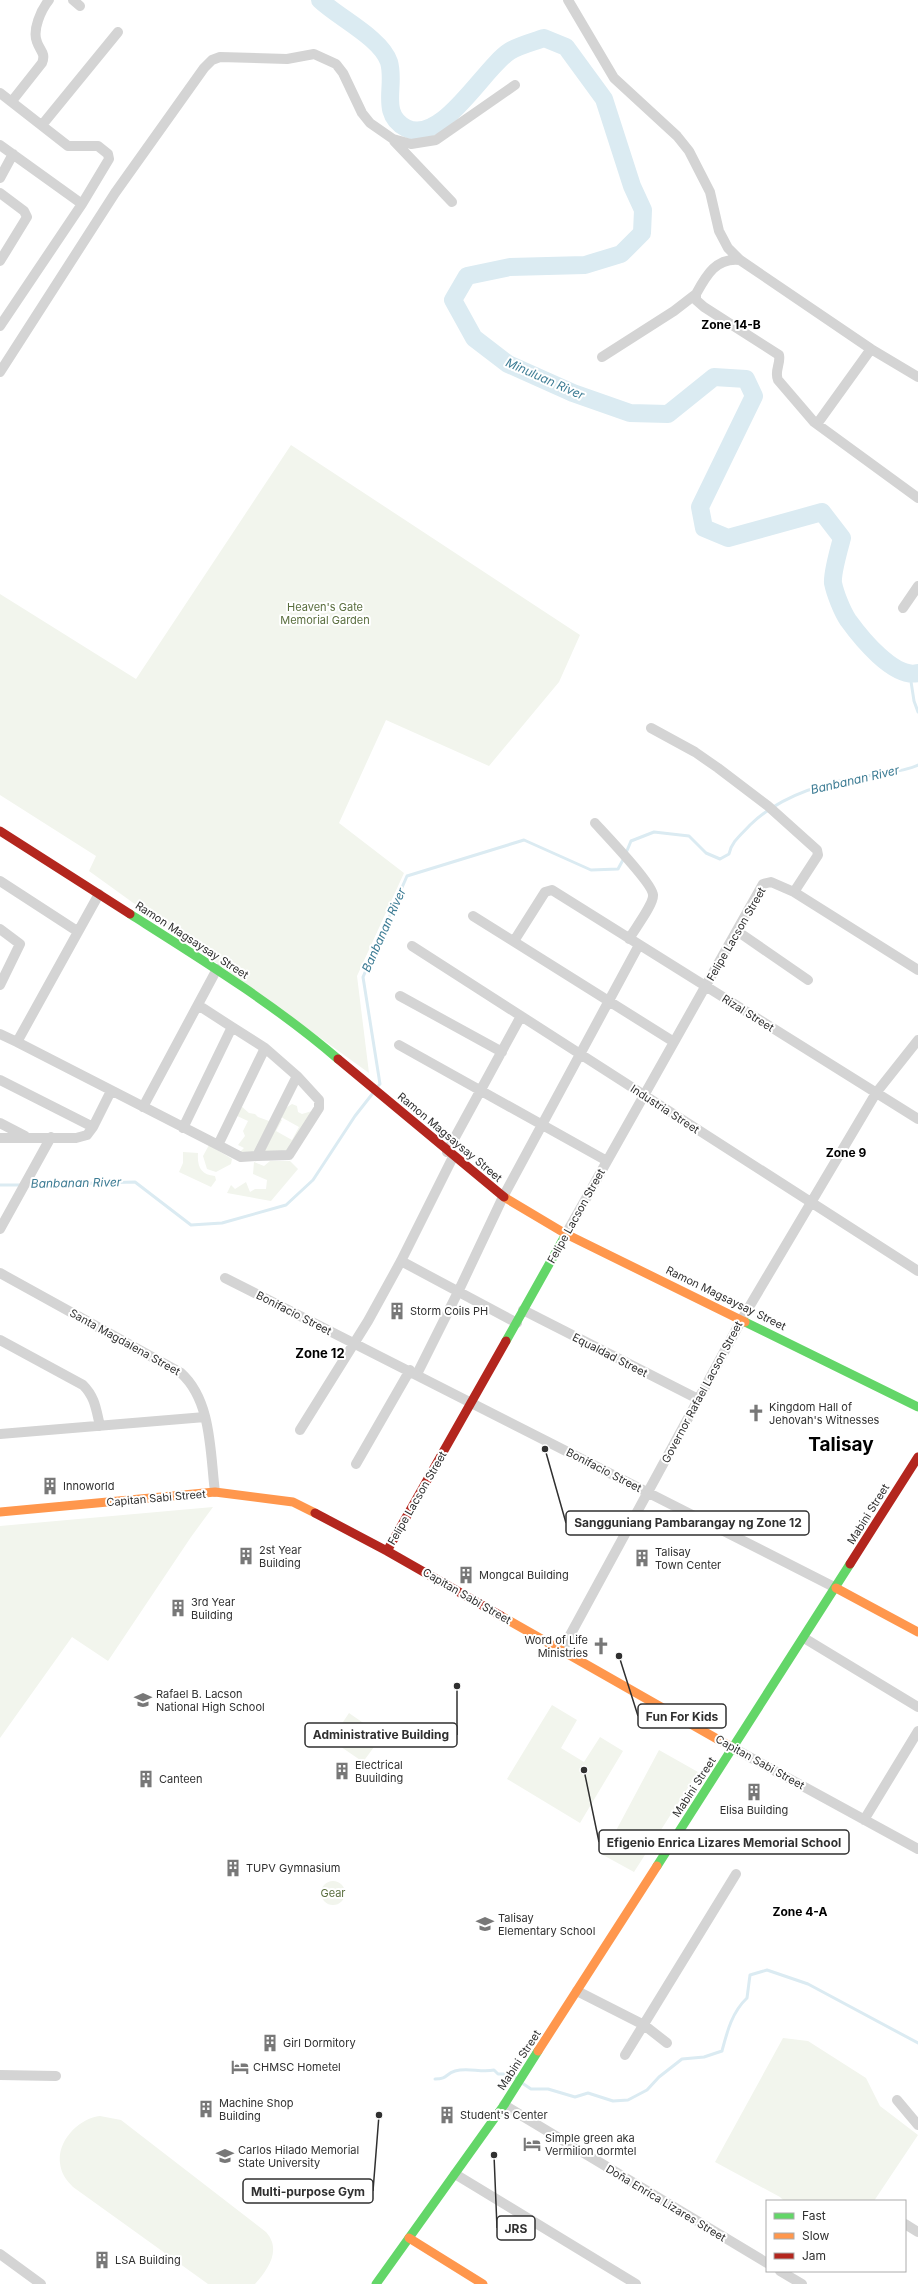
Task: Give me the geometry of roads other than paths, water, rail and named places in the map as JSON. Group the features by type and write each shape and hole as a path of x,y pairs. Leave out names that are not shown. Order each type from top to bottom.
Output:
{"main road":[{"name":"Ramon Magsaysay Street","path":"0,831 217,969 310,1035 503,1197 566,1234 742,1319 918,1407"},
{"name":"Felipe Lacson Street","path":"387,1551 566,1234"},
{"name":"Mabini Street","path":"376,2284 504,2105 734,1748 918,1458"},
{"name":"Capitan Sabi Street","path":"0,1512 215,1492 293,1502 387,1551 734,1748"},
{"name":"Bonifacio Street","path":"836,1588 918,1632"},
{"path":"409,2238 483,2284"}],"street":[{"path":"12,101 42,63 43,50 37,43 36,36 41,14 49,0"},
{"path":"568,0 614,78 677,136 689,150 702,173 710,192 719,231 728,248 740,260 871,348 918,377"},
{"path":"42,125 118,32"},
{"path":"0,372 115,193 204,68 212,60 220,56 287,59 314,54 336,64 343,73 362,113 370,123 393,139 452,202"},
{"path":"393,139 411,144 436,140 515,85"},
{"path":"0,93 68,146 98,146 108,154 108,163 0,326"},
{"path":"0,145 82,204"},
{"path":"0,178 13,154"},
{"path":"0,193 24,211 27,217 0,261"},
{"path":"602,357 674,311 696,294 714,267 723,261 740,260"},
{"path":"696,294 696,300 704,307 779,356 780,360 776,376 778,380 817,424 918,498"},
{"path":"817,424 871,348"},
{"path":"903,608 918,586"},
{"path":"651,728 695,752 768,806 818,852 794,892 918,970"},
{"path":"595,823 644,878 654,896 629,939"},
{"path":"0,881 77,931"},
{"name":"Felipe Lacson Street","path":"566,1234 763,884 766,882 794,892"},
{"name":"Rizal Street","path":"514,941 548,890 556,893 918,1119"},
{"path":"17,1042 77,931 99,894"},
{"path":"473,916 674,1042"},
{"path":"0,929 20,944 0,985"},
{"path":"737,931 808,980"},
{"path":"356,1464 413,1372 459,1290 503,1197 639,945"},
{"name":"Industria Street","path":"412,946 918,1271"},
{"path":"143,1107 217,969"},
{"path":"400,996 502,1052"},
{"path":"0,1034 240,1157 289,1155 319,1108 319,1100 297,1076 265,1048 198,1005"},
{"path":"300,1430 354,1343 401,1261 450,1154 481,1091 521,1016"},
{"path":"183,1128 232,1028"},
{"name":"Governor Rafael Lacson Street","path":"562,1650 742,1319 876,1093 918,1040"},
{"path":"399,1045 607,1161"},
{"path":"218,1145 265,1048"},
{"path":"257,1156 297,1076"},
{"path":"0,1080 93,1127"},
{"path":"0,1138 82,1137 93,1127 111,1091"},
{"path":"0,1124 27,1137"},
{"path":"0,1229 51,1138"},
{"path":"401,1261 459,1290 517,1322"},
{"name":"Santa Magdalena Street","path":"0,1273 181,1373 192,1382 198,1392 205,1417 215,1492"},
{"name":"Bonifacio Street","path":"225,1278 413,1372 836,1588"},
{"name":"Equaldad Street","path":"523,1310 698,1399"},
{"path":"0,1340 82,1385 91,1393 95,1402 100,1426"},
{"path":"0,1434 205,1417"},
{"path":"804,1638 918,1707"},
{"path":"864,1820 918,1731"},
{"name":"Capitan Sabi Street","path":"734,1748 918,1849"},
{"path":"625,2055 736,1874"},
{"path":"577,1991 644,2025 667,2043"},
{"path":"0,2074 56,2076"},
{"path":"897,2100 918,2126"},
{"name":"Doña Enrica Lizares Street","path":"504,2105 766,2262"},
{"path":"455,2174 636,2284"},
{"path":"906,2225 918,2232"},
{"path":"0,2254 41,2284"},
{"path":"782,2272 802,2284"}],"waterway":[{"name":"Minuluan River","path":"320,0 369,37 385,53 391,71 390,99 393,115 398,122 406,128 420,131 434,126 448,116 488,72 510,51 522,45 544,38 566,47 604,99 632,186 643,210 642,233 621,254 585,265 510,267 467,276 453,300 474,338 508,364 573,393 630,413 668,414 714,377 746,379 754,396 700,507 704,528 728,538 822,512 842,538 833,583 835,592 846,616 854,628 870,646 889,664 899,670 909,673 918,673"},
{"name":"Banbanan River","path":"910,675 914,701 918,712"},
{"name":"Banbanan River","path":"626,853 631,841 654,832 689,836 706,853 720,859 729,854 734,842 750,825 775,806 790,798 820,786 835,782 899,771 918,765"},
{"name":"Banbanan River","path":"377,1087 380,1084 363,977 407,876 524,840 591,870 618,869 624,858"},
{"name":"Banbanan River","path":"27,1185 135,1182 191,1225 222,1223 286,1205 313,1180 355,1116 373,1093"},
{"name":"Banbanan River","path":"0,1185 21,1185"},
{"path":"522,2083 531,2089 548,2089 575,2097 588,2093 613,2101 628,2100 647,2090 659,2077 682,2059 704,2057 722,2051 734,2016 747,1998 750,1975 767,1970 808,1984 918,2043"},
{"path":"435,2079 442,2078 452,2072 460,2070 494,2070 498,2074 512,2074 516,2078"}],"place":[{"name":"Storm Coils PH","path":"397,1311"},
{"name":"Kingdom Hall of Jehovah's Witnesses","path":"756,1413"},
{"name":"Sangguniang Pambarangay ng Zone 12","path":"545,1449"},
{"name":"Innoworld","path":"50,1486"},
{"name":"2st Year Building","path":"246,1556"},
{"name":"Talisay Town Center","path":"642,1558"},
{"name":"Mongcal Building","path":"466,1575"},
{"name":"3rd Year Building","path":"178,1608"},
{"name":"Word of Life Ministries","path":"601,1646"},
{"name":"Fun For Kids","path":"619,1656"},
{"name":"Administrative Building","path":"457,1686"},
{"name":"Rafael B. Lacson National High School","path":"143,1700"},
{"name":"Efigenio Enrica Lizares Memorial School","path":"584,1770"},
{"name":"Electrical Buuilding","path":"342,1771"},
{"name":"Canteen","path":"146,1779"},
{"name":"Elisa Building","path":"754,1792"},
{"name":"TUPV Gymnasium","path":"233,1868"},
{"name":"Talisay Elementary School","path":"485,1924"},
{"name":"Girl Dormitory","path":"270,2043"},
{"name":"CHMSC Hometel","path":"240,2067"},
{"name":"Machine Shop Building","path":"206,2109"},
{"name":"Multi-purpose Gym","path":"379,2115"},
{"name":"Student's Center","path":"447,2115"},
{"name":"Simple green aka Vermilion dormtel","path":"532,2144"},
{"name":"JRS","path":"494,2155"},
{"name":"Carlos Hilado Memorial State University","path":"225,2156"},
{"name":"LSA Building","path":"102,2260"}],"district":[{"name":"Zone 14-B","path":"731,325"},
{"name":"Zone 9","path":"846,1153"},
{"name":"Zone 12","path":"320,1353"},
{"name":"Talisay","path":"841,1444"},
{"name":"Zone 4-A","path":"800,1912"}],"park label":[{"name":"Heaven's Gate Memorial Garden","path":"325,613"},
{"name":"Gear","path":"333,1893"}]}
